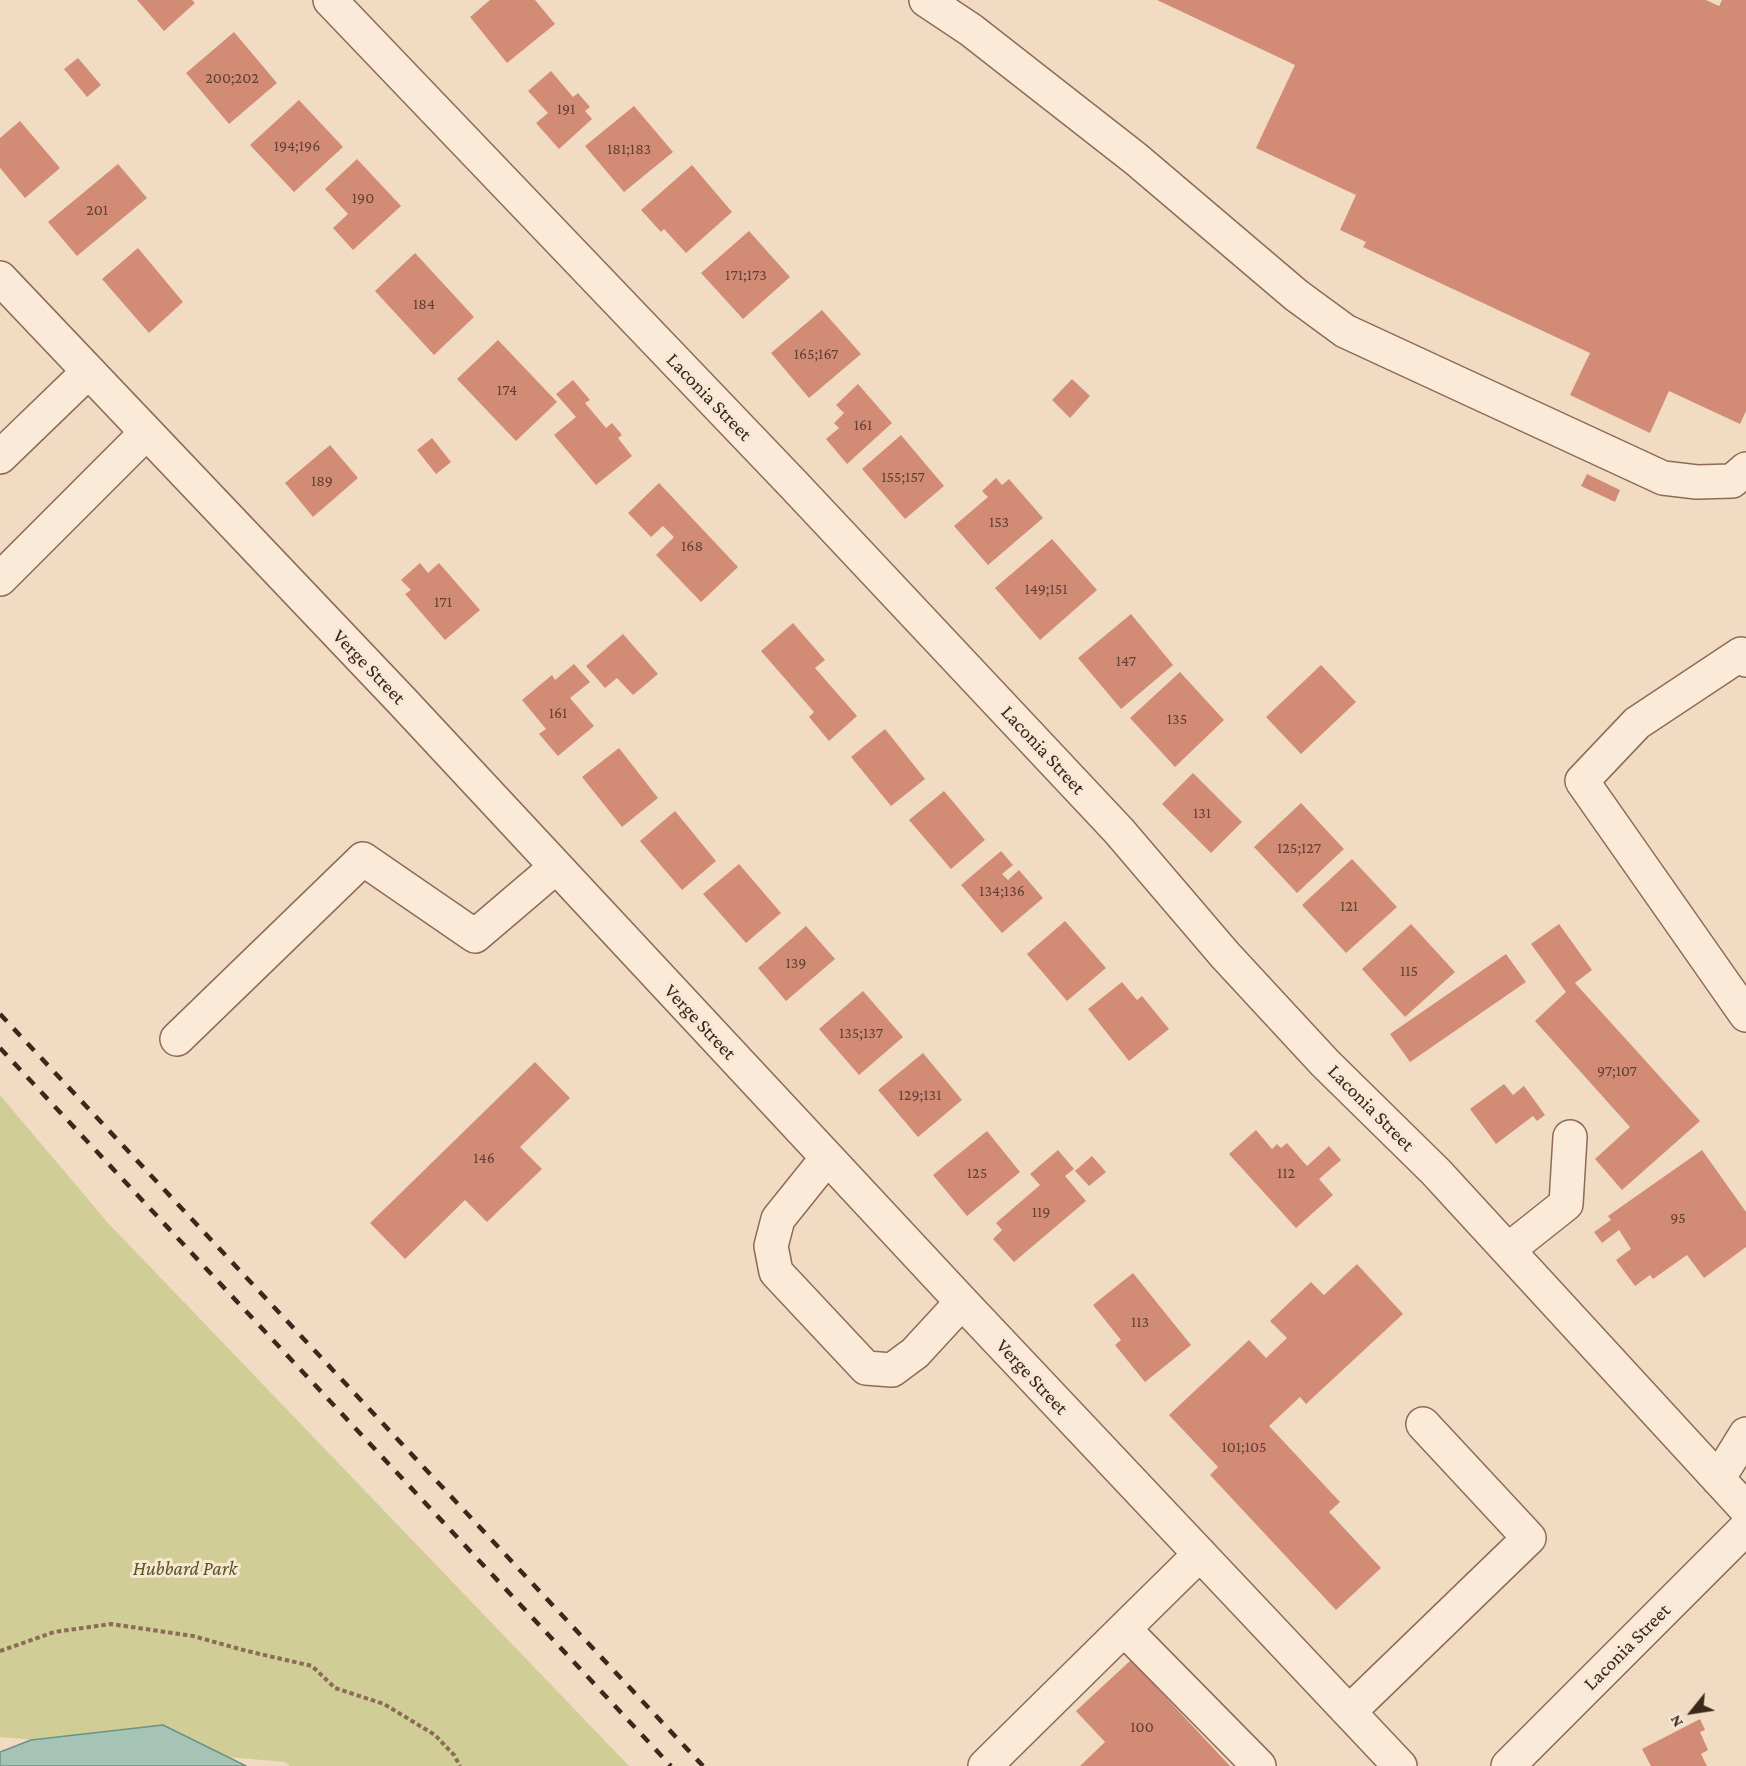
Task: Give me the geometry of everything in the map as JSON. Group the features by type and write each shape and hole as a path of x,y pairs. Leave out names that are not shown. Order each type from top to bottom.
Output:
{"street":[{"name":"Laconia Street","path":"330,0 785,475 1119,831 1225,955 1325,1063 1436,1172 1746,1509"},
{"path":"926,0 971,30 1136,159 1288,288 1345,331 1663,478 1697,482 1732,481 1746,469"},
{"name":"Verge Street","path":"0,278 409,709 962,1302 1400,1766"},
{"path":"0,457 88,372"},
{"path":"0,579 146,433"},
{"path":"1746,660 1741,654 1637,723 1582,781 1746,1015"},
{"path":"177,1039 363,859 474,936 556,867"},
{"path":"1508,1250 1566,1204 1570,1137"},
{"path":"827,1158 778,1220 771,1246 776,1272 784,1281 866,1368 892,1370 915,1353 962,1302"},
{"path":"1349,1712 1529,1538 1423,1424"},
{"path":"1718,1479 1746,1434"},
{"name":"Laconia Street","path":"1508,1766 1746,1528"},
{"path":"985,1766 1200,1554"},
{"path":"1124,1629 1259,1766"}],"path":[{"path":"0,1651 54,1632 111,1624 193,1636 247,1652 312,1666 335,1688 384,1704 435,1735 454,1755 460,1766"}],"green space":[{"name":"Hubbard Park","path":"0,1095 108,1223 629,1766 290,1766 285,1762 0,1737"}],"shaded area":[{"path":"163,1725 246,1766 0,1766 0,1752 31,1740"}],"building":[{"path":"137,0 192,0 195,3 164,31"},
{"path":"490,0 535,0 555,24 507,63 470,17"},
{"path":"1157,0 1706,0 1719,6 1722,0 1746,0 1746,411 1740,424 1669,391 1650,433 1570,395 1590,353 1363,247 1366,242 1340,230 1356,195 1256,148 1295,65"},
{"path":"234,32 277,83 229,124 186,73"},
{"path":"78,58 101,85 87,97 64,69"},
{"path":"551,71 573,97 578,93 590,107 585,111 592,119 559,149 536,123 548,113 528,91"},
{"path":"299,100 343,147 294,192 250,145"},
{"path":"634,106 673,152 624,192 585,146"},
{"path":"20,121 60,168 25,198 0,168 0,138"},
{"path":"357,159 401,206 353,250 333,228 348,214 325,189"},
{"path":"118,164 147,198 77,256 48,222"},
{"path":"692,165 732,212 686,253 664,229 661,232 641,210"},
{"path":"749,231 790,277 743,319 701,273"},
{"path":"138,248 183,302 149,333 102,279"},
{"path":"415,253 474,317 434,355 375,291"},
{"path":"822,310 861,354 809,398 771,353"},
{"path":"498,340 557,402 516,441 457,379"},
{"path":"1072,379 1090,396 1070,418 1052,400"},
{"path":"573,380 590,400 585,403 606,428 612,423 622,435 618,438 632,456 596,485 554,435 576,417 556,394"},
{"path":"858,384 892,423 847,464 826,439 839,428 834,423 844,413 836,405"},
{"path":"901,435 944,486 905,519 862,469"},
{"path":"432,438 451,462 436,474 417,450"},
{"path":"330,445 358,478 313,517 285,483"},
{"path":"1587,474 1620,490 1615,502 1581,486"},
{"path":"996,478 1002,485 1009,479 1043,518 988,565 954,526 988,497 982,491"},
{"path":"659,483 738,567 701,602 656,555 674,537 663,526 651,537 628,513"},
{"path":"1052,539 1097,590 1040,640 995,588"},
{"path":"420,563 428,573 439,563 480,610 445,640 405,594 411,590 401,580"},
{"path":"1131,614 1173,665 1121,709 1078,658"},
{"path":"793,623 825,660 815,668 857,716 829,741 809,717 814,712 761,651"},
{"path":"623,634 658,674 633,695 617,678 605,688 586,666"},
{"path":"574,664 590,682 570,698 594,726 558,756 539,734 546,729 522,700 552,675 555,680"},
{"path":"1321,665 1356,702 1301,754 1266,717"},
{"path":"1180,672 1224,720 1175,767 1130,718"},
{"path":"885,729 925,779 891,806 851,757"},
{"path":"619,748 658,798 622,827 582,777"},
{"path":"1193,773 1242,822 1211,853 1162,804"},
{"path":"944,791 985,840 951,869 909,820"},
{"path":"1301,803 1344,849 1297,893 1254,847"},
{"path":"675,811 716,861 682,890 640,841"},
{"path":"1001,851 1013,865 1002,874 1008,880 1019,870 1043,898 1002,933 961,885"},
{"path":"1352,859 1397,907 1346,953 1302,905"},
{"path":"739,864 781,913 746,943 703,894"},
{"path":"1065,921 1106,968 1067,1001 1027,954"},
{"path":"1411,924 1455,972 1405,1017 1362,969"},
{"path":"1559,924 1592,970 1575,983 1700,1121 1622,1190 1595,1159 1630,1127 1535,1021 1566,992 1531,944"},
{"path":"806,926 835,959 786,1001 758,968"},
{"path":"1506,954 1526,982 1410,1062 1390,1034"},
{"path":"1122,982 1137,1000 1142,996 1169,1029 1129,1061 1088,1009"},
{"path":"863,991 903,1037 859,1075 819,1029"},
{"path":"923,1053 962,1100 918,1137 878,1090"},
{"path":"535,1062 570,1098 520,1147 542,1169 487,1222 465,1200 405,1259 370,1223"},
{"path":"1504,1084 1513,1095 1524,1086 1545,1115 1537,1121 1533,1116 1496,1144 1470,1109"},
{"path":"1256,1130 1272,1149 1277,1144 1281,1148 1287,1143 1307,1166 1329,1146 1341,1160 1319,1179 1333,1195 1296,1228 1229,1154"},
{"path":"987,1131 1020,1172 967,1216 933,1175"},
{"path":"1058,1150 1074,1169 1065,1176 1086,1201 1014,1262 993,1239 1002,1230 996,1223 1040,1185 1030,1174"},
{"path":"1702,1150 1746,1212 1746,1247 1704,1278 1687,1255 1653,1279 1650,1275 1635,1286 1616,1260 1631,1249 1619,1230 1602,1243 1594,1232 1611,1220 1608,1216"},
{"path":"1092,1156 1106,1172 1089,1186 1075,1171"},
{"path":"1357,1264 1403,1314 1306,1404 1300,1397 1269,1426 1340,1502 1329,1512 1381,1568 1336,1610 1210,1475 1218,1467 1169,1415 1249,1340 1266,1358 1287,1338 1270,1321 1311,1282 1324,1295"},
{"path":"1133,1273 1191,1345 1145,1382 1115,1345 1121,1340 1093,1305"},
{"path":"1131,1660 1230,1766 1080,1766 1105,1742 1076,1711"},
{"path":"1700,1719 1705,1730 1700,1732 1708,1750 1701,1754 1707,1766 1651,1766 1642,1749"}],"railway":[{"path":"0,1014 703,1766"},
{"path":"0,1048 671,1766"}]}
